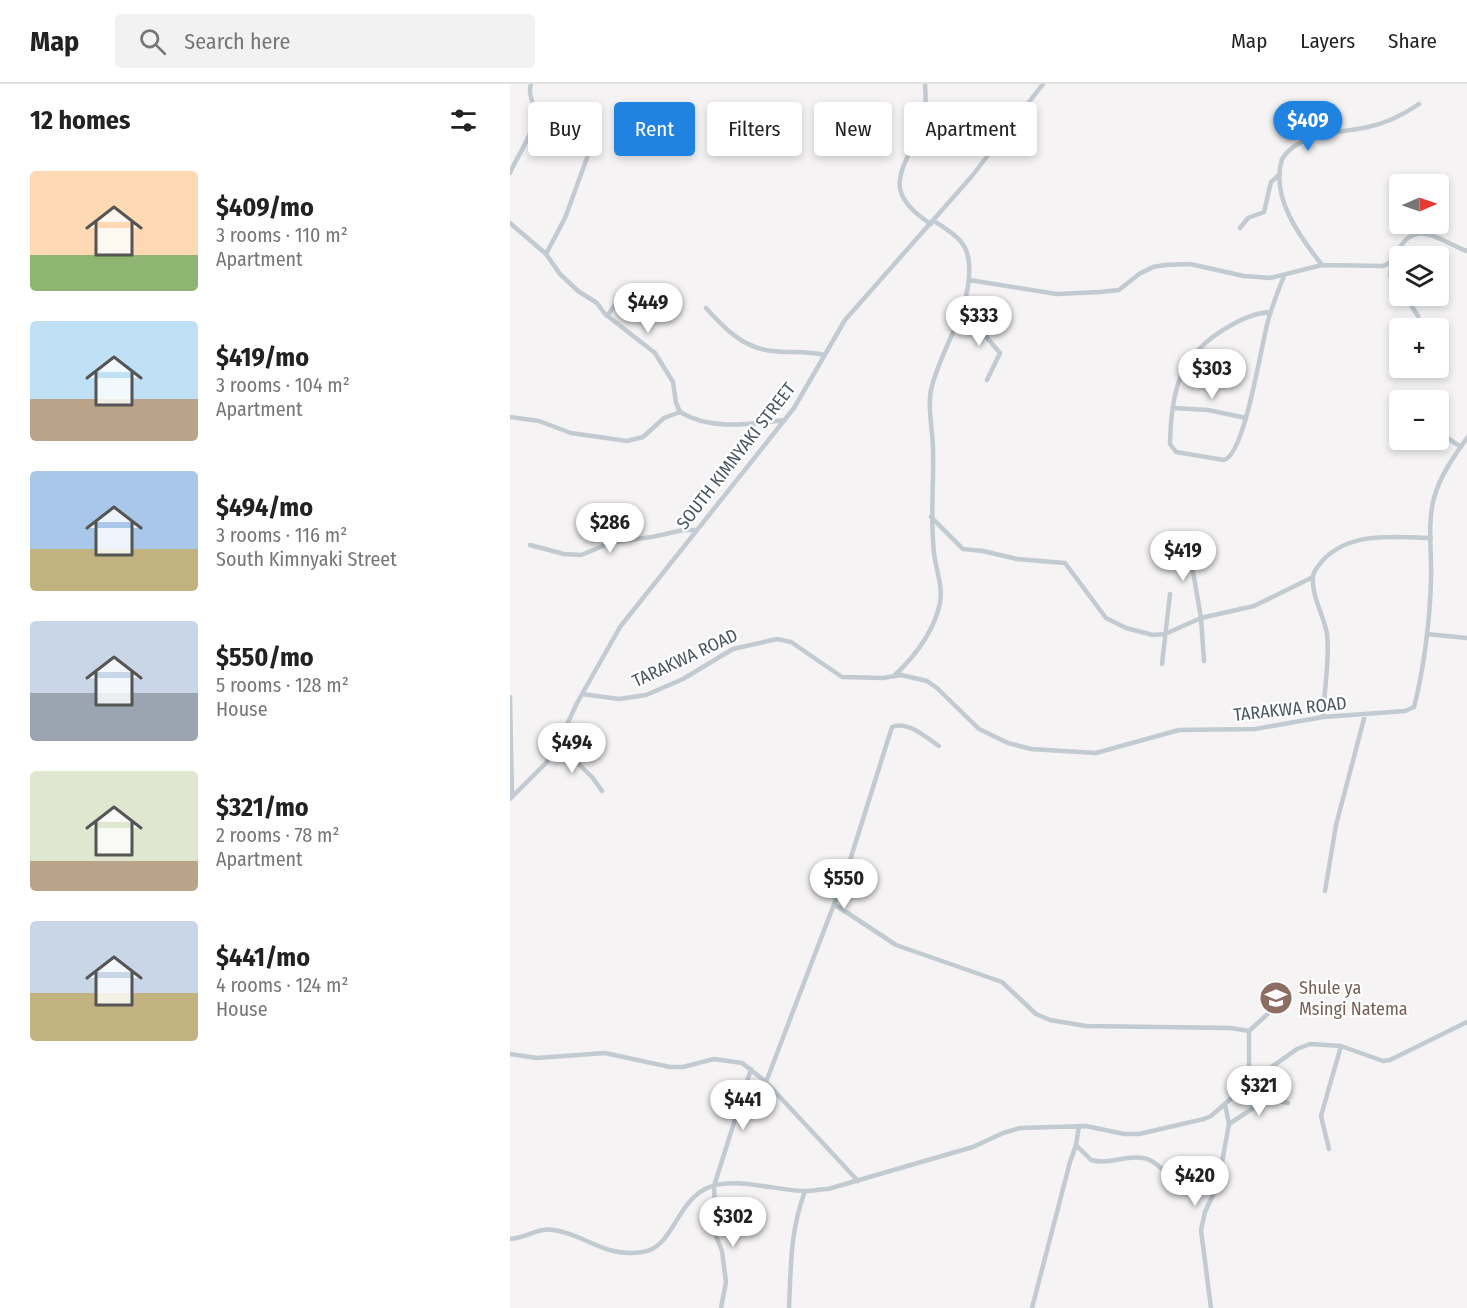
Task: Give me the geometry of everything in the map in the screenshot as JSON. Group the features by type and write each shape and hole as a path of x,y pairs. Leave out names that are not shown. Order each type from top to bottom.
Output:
{"street":[{"path":"510,173 532,130 535,115 529,94 531,84"},
{"path":"895,675 913,657 925,639 934,622 940,601 931,517 934,481 930,398 935,379 963,310 969,279 969,263 963,243 909,209 901,194 900,178 905,157 925,114 926,84"},
{"name":"SOUTH KIMNYAKI STREET","path":"511,798 537,774 558,744 582,694 620,627 785,420 803,395 824,355 855,307 933,222 1043,84"},
{"path":"1322,265 1305,243 1285,205 1280,165 1285,154 1303,142 1319,136 1370,127 1391,120 1419,104"},
{"path":"546,254 565,218 588,156"},
{"path":"1240,228 1248,218 1263,212 1271,182 1280,174"},
{"path":"510,223 546,254 560,274 597,303 607,316 655,353 665,365 673,382 676,403 680,412"},
{"path":"1401,246 1405,240 1420,232 1436,236 1467,251"},
{"path":"969,279 1057,294 1119,290 1139,274 1165,265 1190,264 1255,278 1284,276 1322,265 1376,267 1389,263"},
{"path":"1271,312 1243,318 1210,338 1188,359 1178,384 1170,439 1172,449 1184,454 1224,460 1231,458 1246,418 1271,312 1284,276"},
{"path":"607,316 628,287 635,286 642,290"},
{"path":"1412,306 1418,316"},
{"path":"706,308 728,331 748,344 765,350 824,355"},
{"path":"963,310 977,323 1000,353 987,381"},
{"path":"1174,408 1208,410 1246,418"},
{"path":"510,417 539,421 571,433 627,441 643,437 664,418 680,412 710,423 785,420"},
{"name":"TARAKWA ROAD","path":"582,694 619,699 646,696 683,679 733,649 777,639 791,642 842,677 883,678 895,675 927,681 974,725 992,737 1031,749 1046,751 1096,753 1179,730 1255,729 1323,717 1405,711 1414,707 1427,634 1431,582 1431,519 1437,488 1467,438"},
{"path":"1449,439 1461,447"},
{"path":"931,517 963,549 1017,559 1065,563 1106,618 1139,632 1153,635 1165,634 1201,618 1254,606 1313,577"},
{"path":"530,545 564,554 580,555 613,542 683,530 696,530"},
{"path":"1323,717 1327,635 1316,598 1313,577 1319,565 1333,550 1352,541 1431,538"},
{"path":"1177,539 1185,545 1190,554 1201,618 1204,661"},
{"path":"1162,664 1170,594"},
{"path":"1427,634 1467,638"},
{"path":"510,697 511,798"},
{"path":"1325,891 1336,825 1365,715"},
{"path":"766,1082 858,837 892,727 898,725 911,729 939,746"},
{"path":"558,744 602,790"},
{"path":"834,904 896,945 1002,982 1036,1014 1050,1020 1086,1026 1249,1030 1272,1010"},
{"path":"510,1239 521,1238 544,1229 567,1233 609,1251 643,1252 660,1246 687,1204 705,1189 714,1186 736,1184 805,1191 828,1189 973,1147 1020,1128 1079,1126 1124,1134 1156,1131 1211,1116 1249,1083 1304,1046 1316,1043 1341,1046 1383,1061 1390,1060 1467,1022"},
{"path":"1249,1030 1249,1083"},
{"path":"1329,1149 1321,1116 1341,1046"},
{"path":"510,1054 537,1058 600,1053 675,1067 708,1060 727,1059 742,1063 766,1082 858,1181"},
{"path":"721,1308 726,1282 722,1251 716,1236 714,1186 751,1070"},
{"path":"1229,1124 1267,1098 1288,1103"},
{"path":"1211,1308 1202,1230 1205,1212 1218,1184 1229,1124 1225,1104"},
{"path":"1032,1308 1076,1145 1079,1126"},
{"path":"1076,1145 1091,1160 1119,1161 1126,1158 1142,1158 1154,1160 1160,1169 1167,1172 1191,1172 1205,1176 1218,1184"},
{"path":"789,1308 795,1217 805,1191"}],"place":[{"name":"Shule ya Msingi Natema","path":"1276,998"}]}
